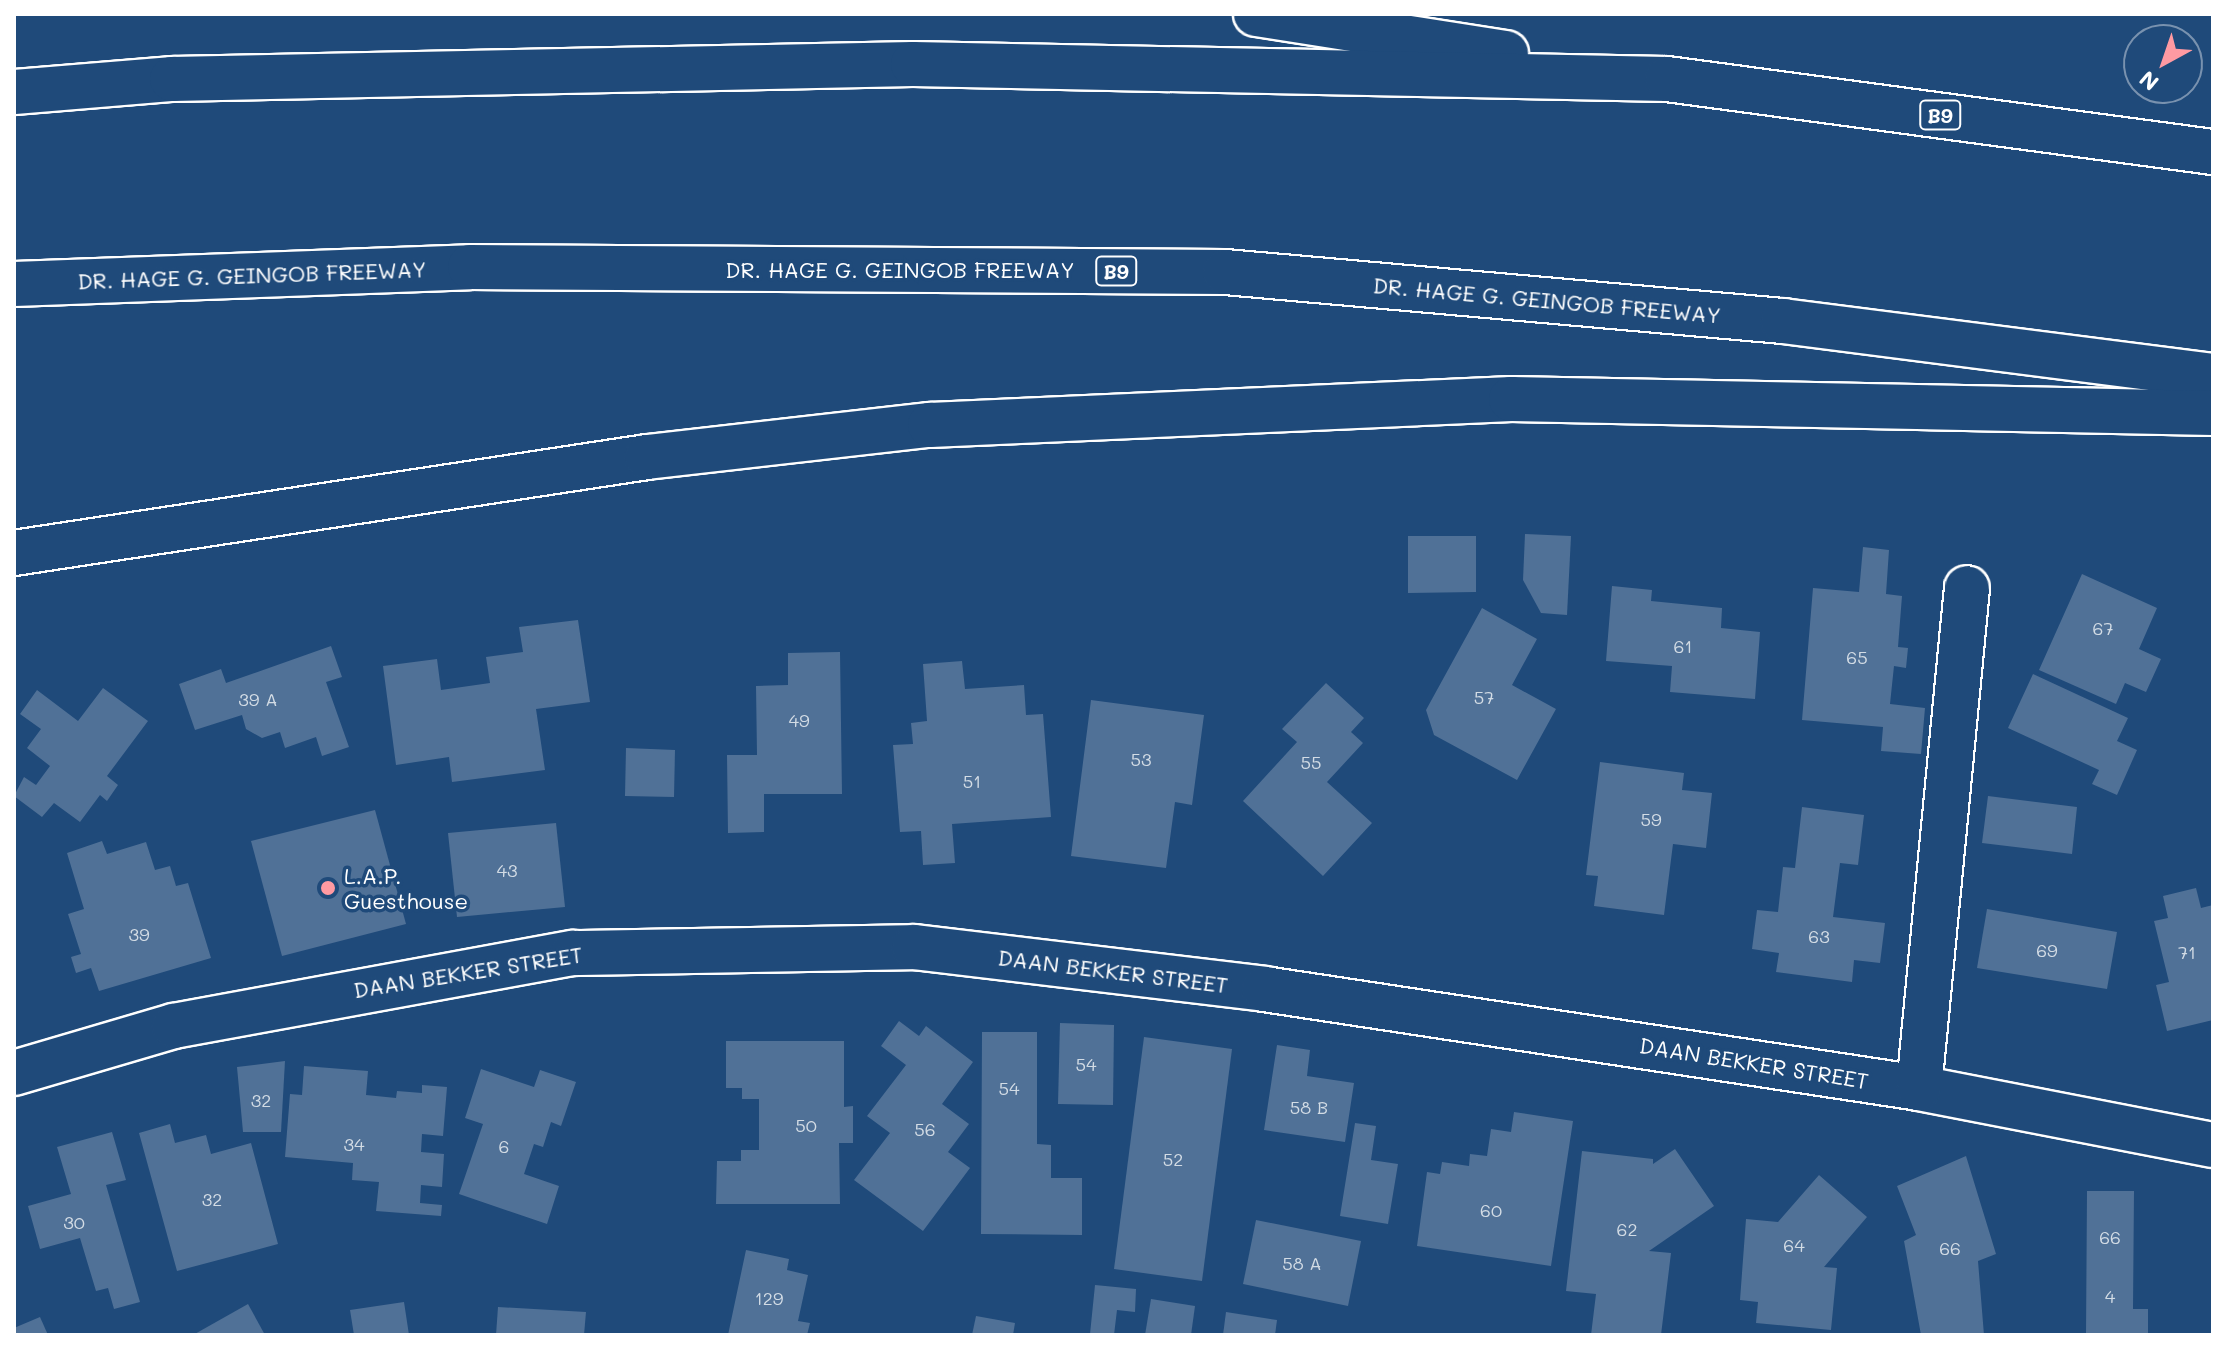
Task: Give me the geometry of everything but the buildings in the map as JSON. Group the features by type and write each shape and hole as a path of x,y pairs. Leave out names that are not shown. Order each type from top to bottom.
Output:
{"main road":[{"path":"1256,14 1667,79"},
{"name":"B9","path":"14,92 172,79 913,64 1667,79 2213,152"},
{"name":"DR. HAGE G. GEINGOB FREEWAY","path":"14,284 470,267 1225,272 1783,321 2213,376"},
{"path":"14,553 647,457 930,425 1511,399 2213,413"},
{"path":"1919,1088 1967,588"},
{"name":"DAAN BEKKER STREET","path":"14,1073 189,1023 573,953 914,947 1264,989 1919,1088 2213,1145"}],"place":[{"name":"L.A.P. Guesthouse","path":"328,888"}]}
